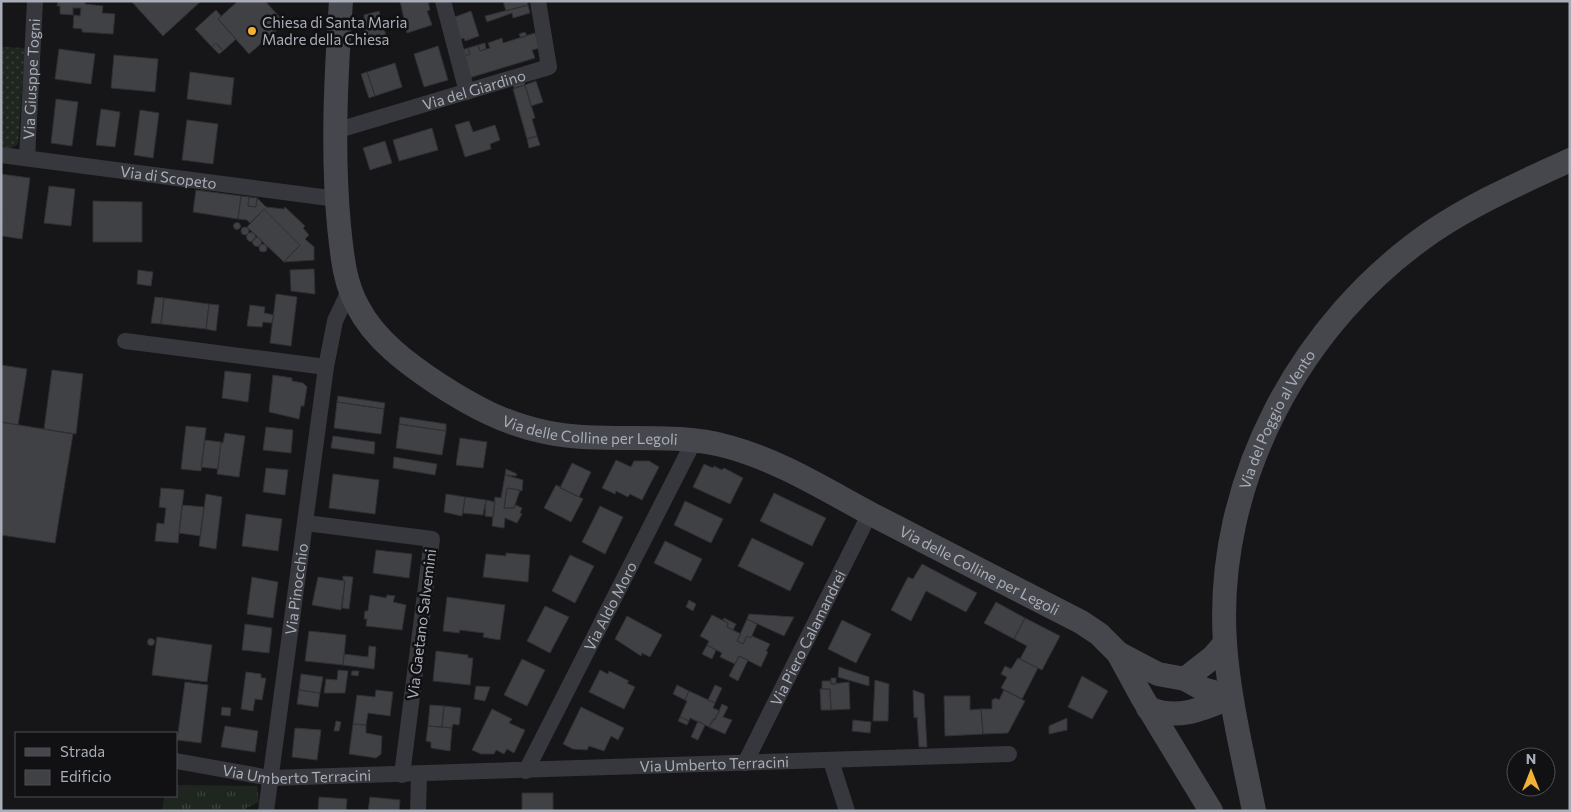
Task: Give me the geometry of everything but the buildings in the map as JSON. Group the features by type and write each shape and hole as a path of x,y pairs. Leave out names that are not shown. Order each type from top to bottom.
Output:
{"street":[{"name":"Via Giusppe Togni","path":"27,158 35,1"},
{"name":"Via delle Colline per Legoli","path":"341,1 335,131 337,199 343,261 350,289 358,308 369,323 403,359 462,400 496,417 526,427 567,436 694,441 729,447 774,461 1080,622 1099,634 1118,653"},
{"path":"443,1 467,92"},
{"name":"Via del Giardino","path":"335,131 549,67 538,1"},
{"name":"Via di Scopeto","path":"1,155 337,199"},
{"name":"Via del Poggio al Vento","path":"1254,811 1231,697 1225,643 1224,601 1229,549 1244,489 1262,439 1282,398 1320,337 1366,287 1432,232 1504,191 1570,160"},
{"name":"Via Pinocchio","path":"266,811 326,367 335,321 350,289"},
{"path":"125,341 326,367"},
{"name":"Via Aldo Moro","path":"526,771 694,441"},
{"name":"Via Piero Calamandrei","path":"745,763 870,513"},
{"name":"Via Gaetano Salvemini","path":"306,523 432,539 402,775"},
{"path":"1185,679 1213,657 1225,643"},
{"path":"1118,653 1153,672 1185,679 1203,689 1231,697"},
{"path":"1118,653 1148,708 1211,811"},
{"path":"1148,708 1162,713 1177,715 1202,710 1231,697"},
{"name":"Via Umberto Terracini","path":"178,761 270,778 419,775 1009,754"},
{"path":"831,761 847,811"},
{"path":"418,811 419,775"}],"green space":[{"path":"1,47 25,48 18,144 11,148 1,147"},
{"path":"178,785 257,786 259,802 246,808 245,811 162,811 164,797 178,797"}],"place":[{"name":"Chiesa di Santa Maria Madre della Chiesa","path":"252,31"}]}
